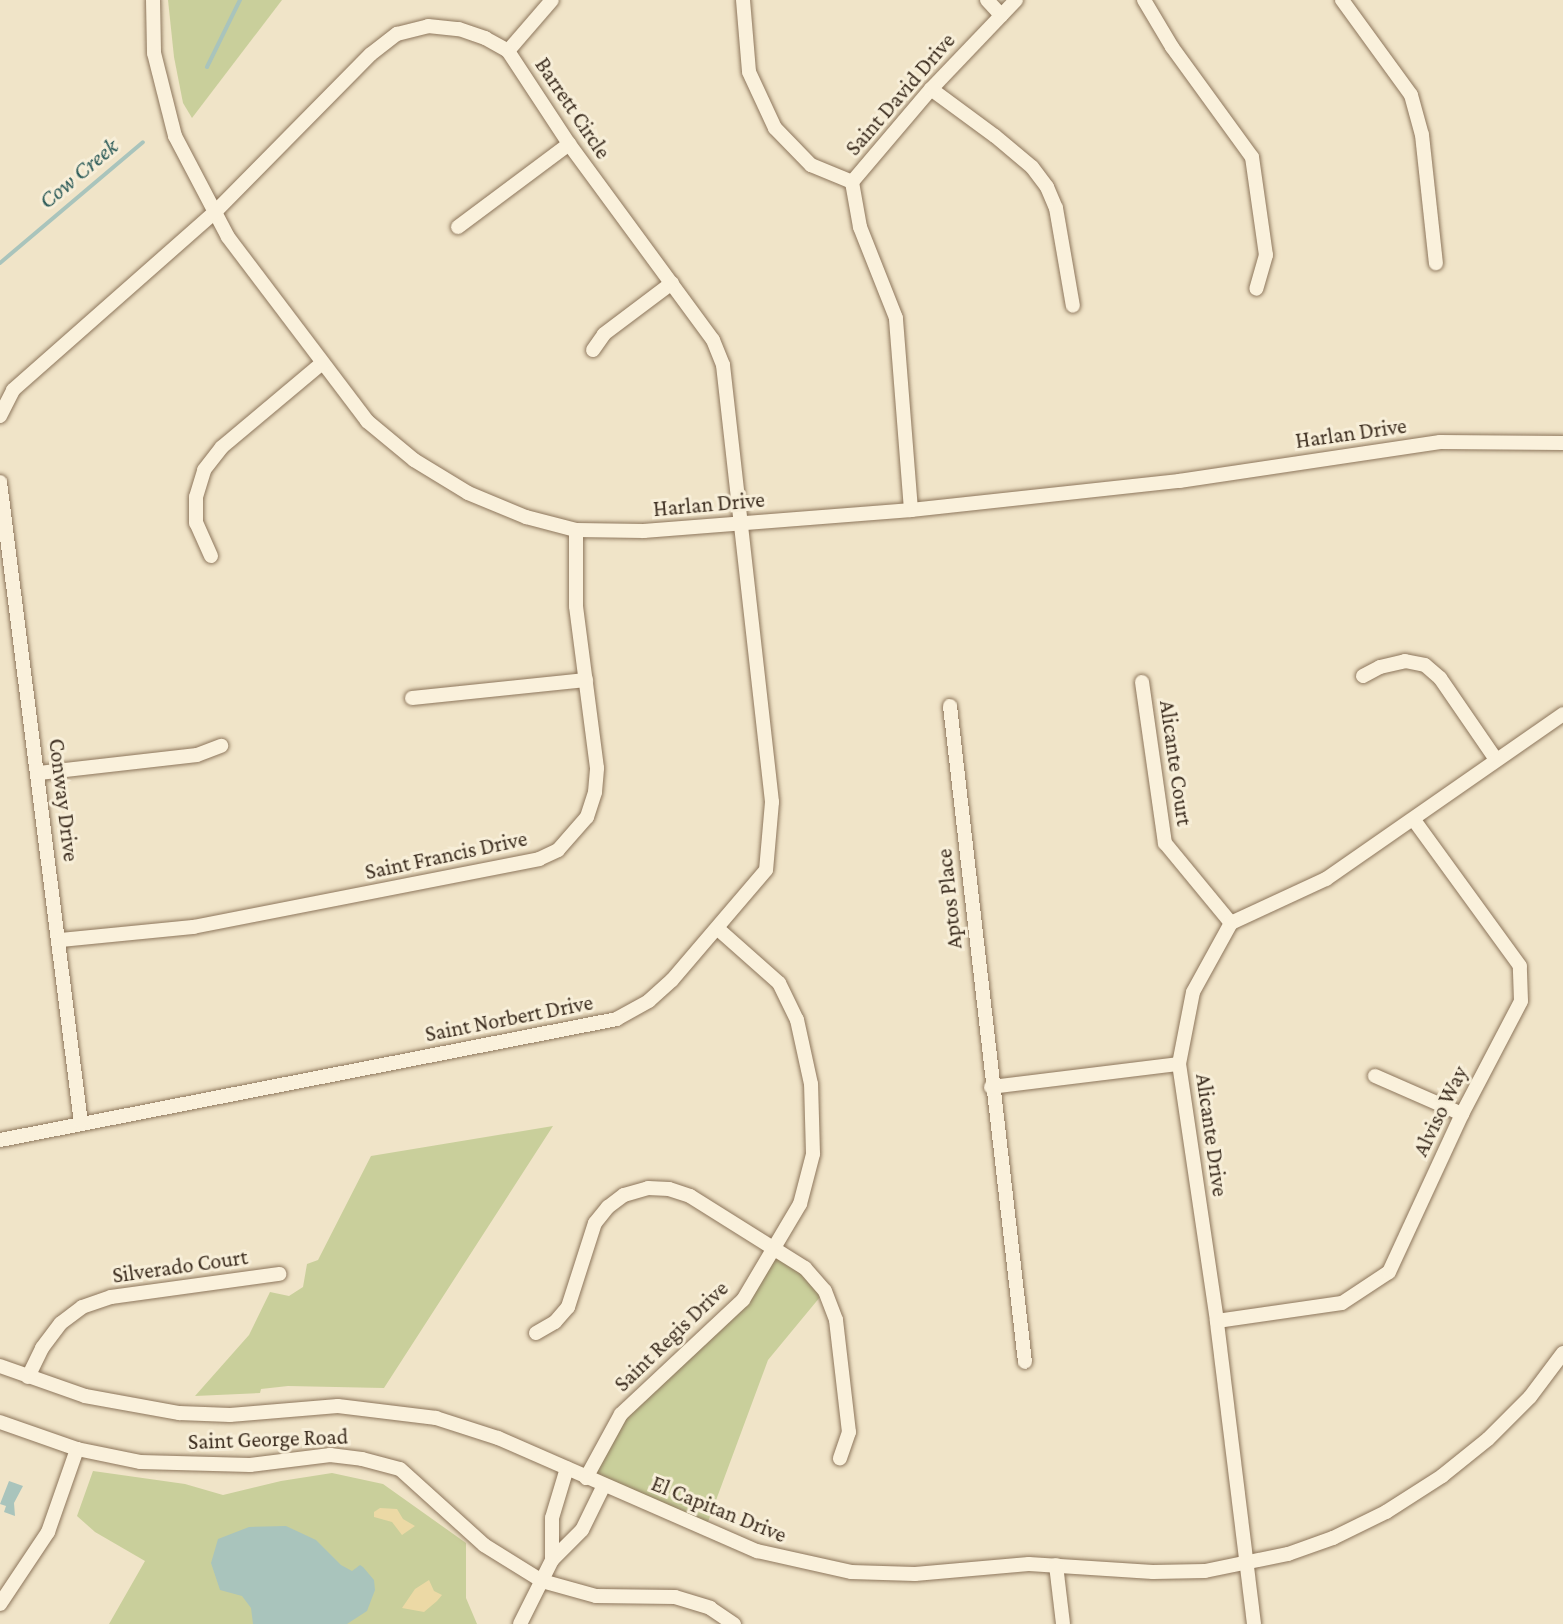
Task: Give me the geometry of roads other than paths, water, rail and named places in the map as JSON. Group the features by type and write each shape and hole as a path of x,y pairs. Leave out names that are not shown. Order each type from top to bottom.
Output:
{"street":[{"name":"Harlan Drive","path":"153,0 154,53 175,136 214,213 322,363 367,421 414,460 468,493 526,517 576,530 644,531 911,510 1179,481 1440,442 1563,443"},
{"path":"508,51 552,0"},
{"path":"743,0 749,72 775,128 811,165 852,182"},
{"path":"987,0 1001,15"},
{"name":"Saint David Drive","path":"911,510 896,318 860,227 852,182 931,89 1016,0"},
{"path":"1144,0 1172,47 1252,157 1266,255 1256,289"},
{"path":"1342,0 1411,95 1422,135 1436,263"},
{"name":"Barrett Circle","path":"214,213 371,54 397,34 428,26 459,29 508,51 569,144 713,340 723,365 739,524"},
{"path":"931,89 1032,167 1047,187 1056,208 1073,306"},
{"path":"458,227 569,144"},
{"path":"0,416 13,390 214,213"},
{"path":"593,350 604,334 672,283"},
{"path":"211,556 196,523 196,497 204,470 222,447 322,363"},
{"name":"Conway Drive","path":"0,482 81,1123"},
{"name":"Saint Norbert Drive","path":"0,1140 617,1019 649,1001 718,929 766,870 772,802 739,524"},
{"name":"Saint Francis Drive","path":"60,940 193,927 539,859 558,850 587,817 595,792 597,768 576,606 576,530"},
{"path":"1363,676 1380,667 1405,661 1425,665 1440,678 1495,758"},
{"path":"412,698 586,680"},
{"name":"Alicante Court","path":"1142,682 1165,843 1231,923"},
{"name":"Aptos Place","path":"950,706 991,1087 1025,1362"},
{"path":"1231,923 1326,879 1414,820 1495,758 1563,714"},
{"path":"39,773 197,755 221,746"},
{"name":"Alviso Way","path":"1217,1321 1342,1303 1389,1272 1462,1114 1521,1001 1520,966 1414,820"},
{"name":"Alicante Drive","path":"1231,923 1193,992 1179,1064 1217,1321 1254,1624"},
{"name":"Saint Regis Drive","path":"586,1478 621,1414 743,1300 776,1250 800,1204 813,1154 811,1084 797,1020 779,983 718,929"},
{"path":"991,1087 1179,1064"},
{"path":"1375,1076 1462,1114"},
{"path":"536,1333 555,1322 568,1307 595,1223 608,1207 624,1195 648,1188 669,1189 690,1196 805,1268 825,1291 836,1320 849,1432 840,1458"},
{"name":"Silverado Court","path":"28,1377 42,1348 61,1323 82,1307 111,1297 279,1274"},
{"name":"El Capitan Drive","path":"0,1366 120,1405 179,1413 230,1415 338,1406 403,1412 467,1426 757,1551 807,1565 885,1574 1056,1565 1153,1572 1205,1571 1247,1564 1333,1538 1386,1512 1442,1476 1488,1439 1530,1397 1563,1353"},
{"name":"Saint George Road","path":"0,1422 77,1449 140,1462 250,1465 330,1455 400,1469 437,1498 484,1545 542,1581 596,1596 675,1597 710,1608 734,1624"},
{"path":"0,1604 48,1532 77,1449"},
{"path":"552,1560 552,1518 567,1468"},
{"path":"520,1624 552,1560 582,1530 604,1485"},
{"path":"1056,1565 1063,1624"}],"water":[{"path":"9,1481 23,1486 14,1503 15,1516 4,1512 6,1506 0,1504"},
{"path":"286,1526 316,1540 341,1565 352,1571 360,1565 363,1567 374,1580 375,1590 367,1611 347,1624 253,1624 251,1608 242,1596 220,1590 211,1563 218,1539 249,1527"}],"waterway":[{"name":"Cow Creek","path":"207,67 240,0"},
{"name":"Cow Creek","path":"0,263 143,142"}]}
